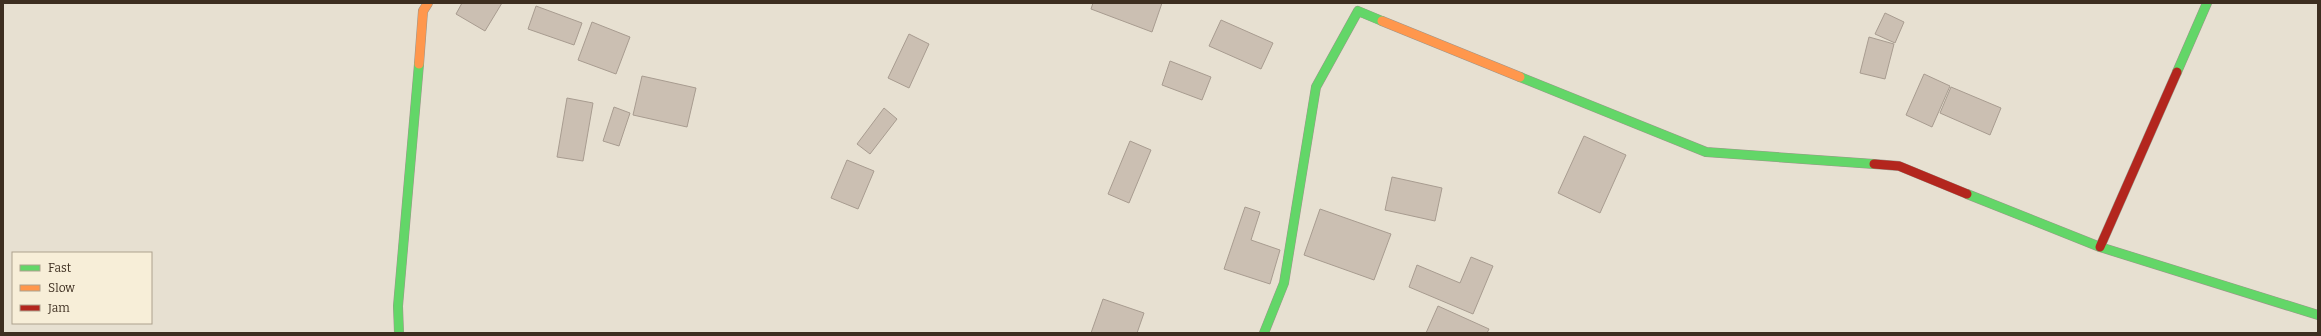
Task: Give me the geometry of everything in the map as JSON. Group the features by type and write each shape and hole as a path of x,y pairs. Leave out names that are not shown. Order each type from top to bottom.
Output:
{"street":[{"path":"399,333 398,306 423,11 428,3"},
{"path":"2100,247 2207,3"},
{"path":"1264,333 1284,283 1316,87 1358,11 1706,152 1899,166 2100,247 2318,315"}],"building":[{"path":"462,3 502,3 485,31 456,14"},
{"path":"1093,3 1162,3 1152,32 1091,9"},
{"path":"536,6 582,23 574,45 528,29"},
{"path":"1885,13 1904,22 1895,43 1875,34"},
{"path":"1221,20 1273,43 1261,69 1209,46"},
{"path":"592,22 630,37 616,74 578,60"},
{"path":"909,34 929,44 909,88 888,78"},
{"path":"1869,37 1894,44 1885,79 1860,73"},
{"path":"1170,61 1211,77 1202,100 1162,85"},
{"path":"1924,74 1950,86 1932,127 1906,115"},
{"path":"642,76 696,88 687,127 633,115"},
{"path":"1951,87 2001,108 1990,135 1940,113"},
{"path":"567,98 593,103 583,161 557,157"},
{"path":"614,107 630,113 619,146 603,141"},
{"path":"884,108 897,119 870,154 857,144"},
{"path":"1584,136 1626,155 1600,213 1558,193"},
{"path":"1130,141 1151,150 1129,203 1108,194"},
{"path":"847,160 874,171 858,209 831,198"},
{"path":"1392,177 1442,188 1435,221 1385,210"},
{"path":"1245,207 1260,212 1251,240 1280,250 1270,284 1224,269"},
{"path":"1320,209 1391,234 1374,280 1304,255"},
{"path":"1471,257 1493,266 1473,314 1409,287 1417,265 1460,283"},
{"path":"1103,299 1144,313 1137,333 1091,333"},
{"path":"1438,306 1489,329 1487,333 1426,333"}],"traffic: fast":[{"path":"2177,72 2207,3"},
{"path":"1264,333 1284,283 1316,87 1358,11 1382,21"},
{"path":"399,333 398,306 419,64"},
{"path":"1520,77 1706,152 1874,164"},
{"path":"1967,194 2100,247 2318,315"}],"traffic: slow":[{"path":"419,64 423,11 428,3"},
{"path":"1382,21 1520,77"}],"traffic: jam":[{"path":"2100,247 2177,72"},
{"path":"1874,164 1899,166 1967,194"}]}
